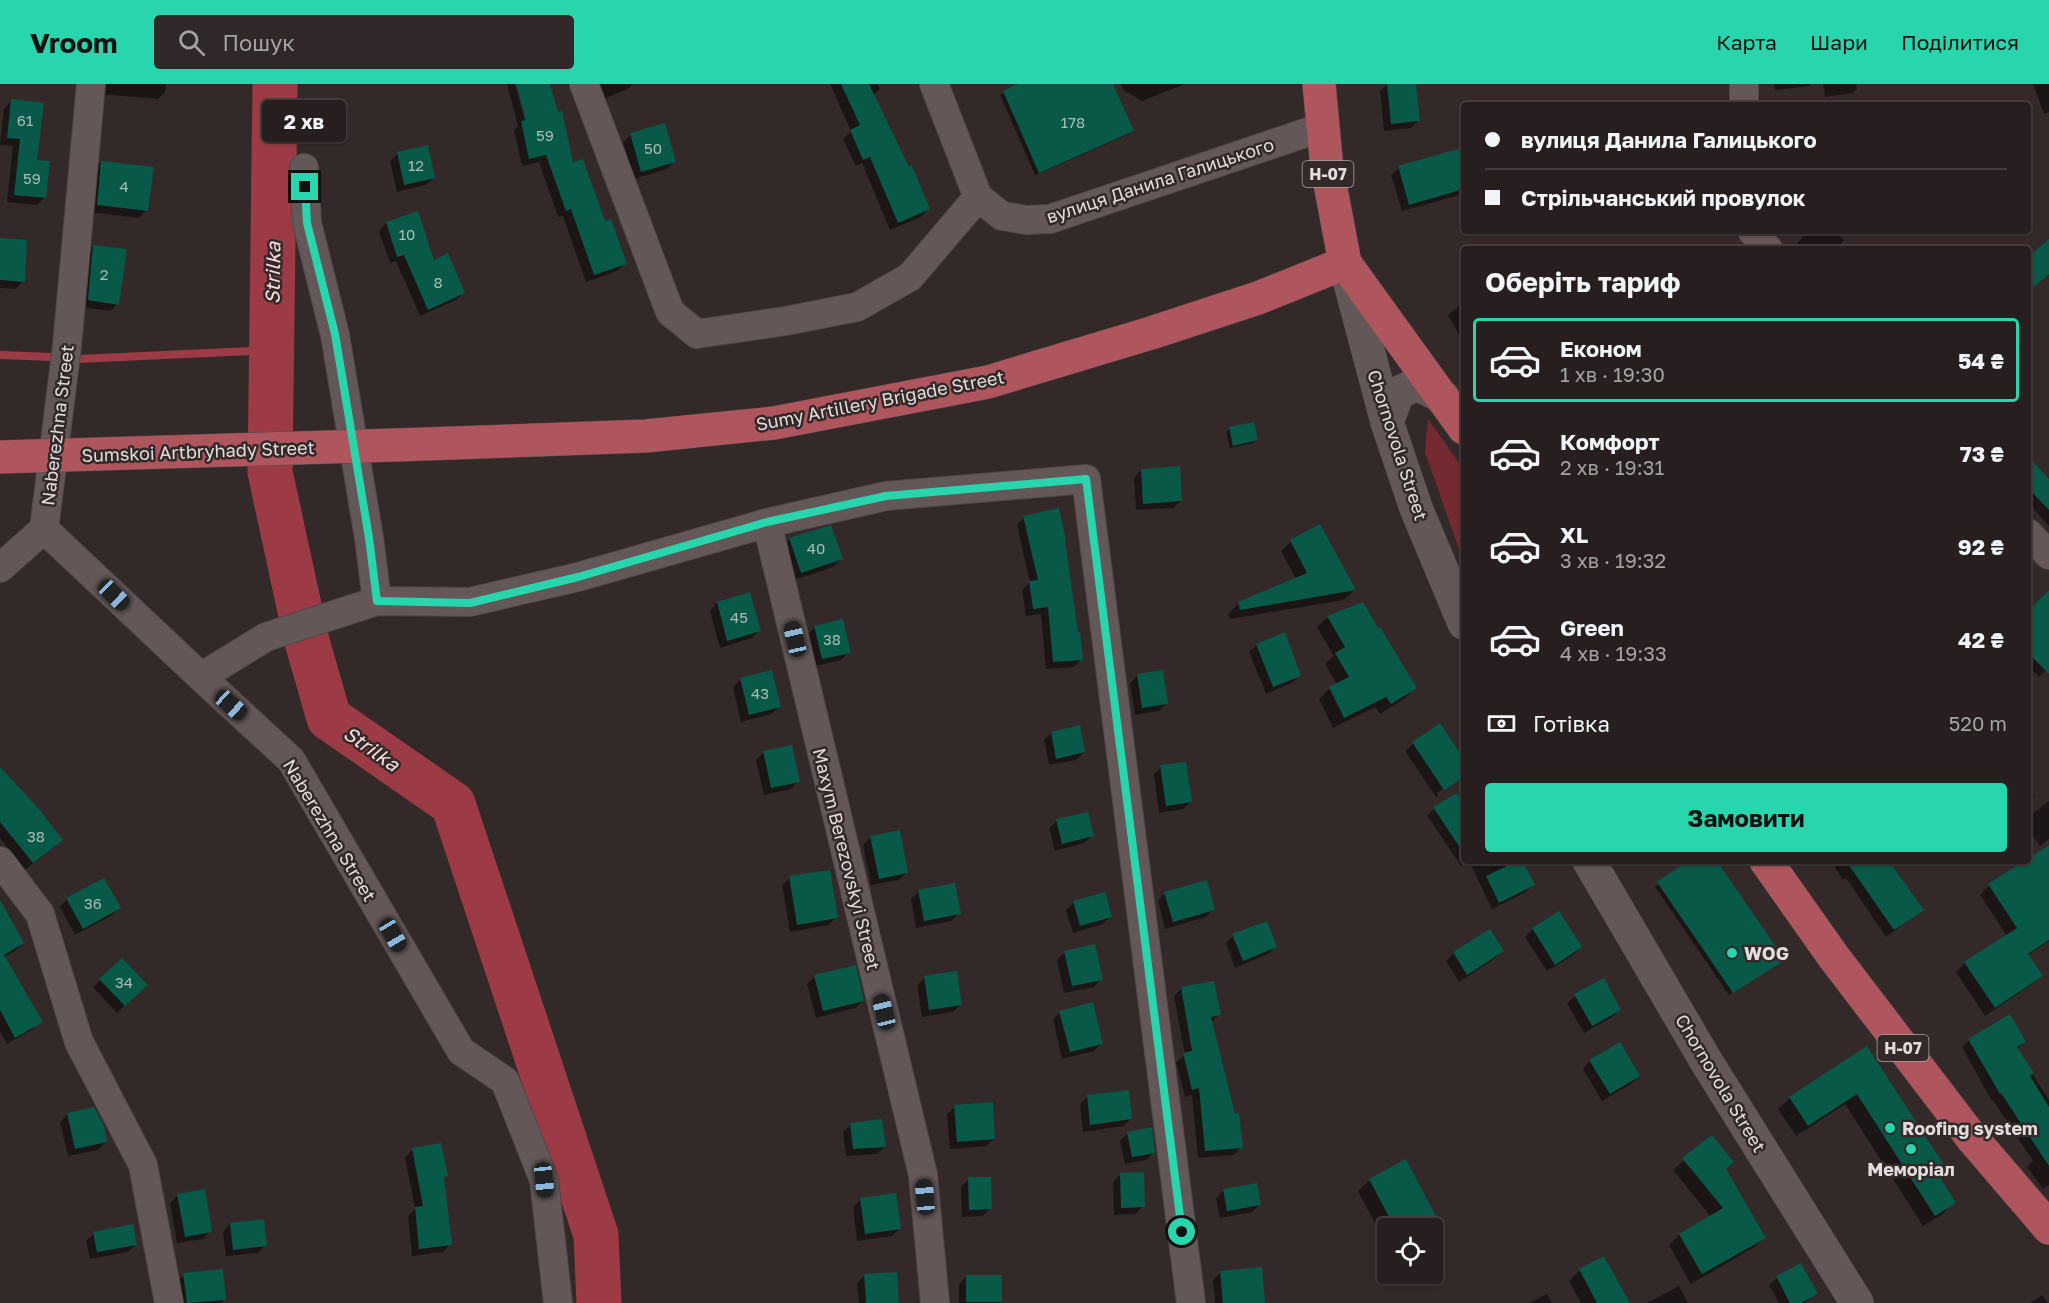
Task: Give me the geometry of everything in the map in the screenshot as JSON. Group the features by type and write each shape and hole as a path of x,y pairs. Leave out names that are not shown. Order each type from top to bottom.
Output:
{"main road":[{"name":"Н-07","path":"1319,84 1327,168 1345,262 1461,424"},
{"name":"Chornovola Street","path":"1345,262 1387,422 1416,508 1461,616"},
{"name":"Sumy Artillery Brigade Street","path":"396,445 646,436 774,423 988,382 1258,298 1345,262"},
{"path":"1387,422 1398,393 1417,384 1443,397"},
{"name":"Sumskoi Artbryhady Street","path":"0,457 396,445"},
{"name":"Chornovola Street","path":"1591,864 1706,1060 1857,1303"},
{"name":"Н-07","path":"1768,864 1833,956 1972,1138 2049,1228"}],"street":[{"name":"Naberezhna Street","path":"91,84 67,346 44,529 291,760 461,1051 505,1081 544,1180 558,1303"},
{"path":"584,84 670,312 698,334 857,308 910,277 978,197 934,84"},
{"path":"1744,84 1744,102"},
{"name":"вулиця Данила Галицького","path":"978,197 1002,216 1027,220 1050,219 1323,127"},
{"path":"304,168 307,223 335,334 369,538 366,605"},
{"path":"1755,234 1765,246"},
{"path":"201,677 266,637 366,605 470,603 578,577 767,522 886,496 1086,479 1191,1303"},
{"name":"Maxym Berezovskyi Street","path":"767,522 923,1175 935,1303"},
{"path":"0,568 44,529"},
{"path":"2031,535 2049,555"},
{"path":"0,861 40,914 79,1042 143,1165 169,1303"}],"shaded area":[{"path":"1428,419 1461,466 1461,554 1425,452"}],"building":[{"path":"516,84 550,84 558,112 562,111 573,162 583,159 605,221 611,219 627,264 594,275 571,209 566,211 546,155 529,159 521,121 526,120"},
{"path":"841,84 869,84 909,167 912,166 930,209 898,223 870,157 863,160 850,130 860,125"},
{"path":"1018,84 1113,84 1134,131 1039,173 1003,91"},
{"path":"1387,84 1416,84 1420,121 1391,124"},
{"path":"11,99 44,103 37,160 50,161 46,198 14,195 20,139 7,138"},
{"path":"665,123 676,162 641,172 630,133"},
{"path":"428,145 435,178 404,185 397,152"},
{"path":"1458,149 1461,160 1461,190 1409,205 1398,166"},
{"path":"101,161 154,167 148,211 97,205"},
{"path":"418,211 434,260 448,253 465,293 428,310 404,255 397,257 386,222"},
{"path":"0,238 27,240 25,282 0,280"},
{"path":"2049,239 2049,274 2031,289 2031,254"},
{"path":"93,245 127,249 119,305 88,300"},
{"path":"1254,422 1258,440 1233,446 1229,427"},
{"path":"2031,459 2049,479 2049,510 2031,491"},
{"path":"1180,466 1182,501 1143,504 1141,469"},
{"path":"1059,508 1083,660 1053,662 1048,607 1033,609 1029,581 1038,580 1023,516"},
{"path":"1320,524 1356,590 1240,610 1238,602 1307,573 1290,540"},
{"path":"831,525 843,559 801,573 789,538"},
{"path":"2049,590 2049,674 2031,656 2031,608"},
{"path":"750,592 761,631 727,641 717,602"},
{"path":"1363,602 1417,688 1391,704 1386,697 1344,718 1329,687 1349,677 1335,653 1345,647 1327,616"},
{"path":"843,619 851,653 822,659 814,626"},
{"path":"1285,632 1301,676 1273,687 1256,644"},
{"path":"772,670 781,707 749,715 740,678"},
{"path":"1163,670 1168,704 1142,708 1137,674"},
{"path":"1440,723 1461,754 1461,779 1444,790 1412,742"},
{"path":"1080,725 1085,752 1056,759 1051,732"},
{"path":"792,745 800,782 771,788 763,751"},
{"path":"1186,762 1192,802 1166,806 1160,765"},
{"path":"0,767 39,809 63,840 33,863 0,822"},
{"path":"1457,793 1461,800 1461,849 1433,807"},
{"path":"1088,812 1094,836 1062,844 1056,819"},
{"path":"900,830 908,873 879,879 870,836"},
{"path":"2049,845 2049,940 2028,954 2043,976 1995,1008 1964,962 2017,928 1988,884 2019,864 2031,864 2031,857"},
{"path":"1511,864 1524,864 1535,885 1499,903 1486,876"},
{"path":"1684,864 1719,864 1785,960 1733,993 1657,882"},
{"path":"1848,864 1891,864 1924,910 1894,930"},
{"path":"830,870 838,918 797,925 789,876"},
{"path":"104,878 121,908 83,929 66,898"},
{"path":"1207,880 1215,910 1173,922 1164,892"},
{"path":"955,883 961,914 924,921 918,890"},
{"path":"1105,892 1112,917 1080,926 1073,901"},
{"path":"0,900 24,943 4,955 43,1022 15,1038 0,1010"},
{"path":"1559,911 1582,947 1555,965 1532,928"},
{"path":"1267,921 1277,947 1243,961 1232,934"},
{"path":"1490,929 1504,951 1467,975 1453,952"},
{"path":"1095,944 1103,980 1072,986 1064,951"},
{"path":"122,958 148,985 125,1006 99,979"},
{"path":"856,965 864,1001 823,1011 814,975"},
{"path":"957,971 962,1005 929,1010 924,976"},
{"path":"1604,978 1621,1010 1592,1026 1574,994"},
{"path":"1214,981 1221,1015 1211,1017 1235,1114 1239,1113 1243,1148 1205,1151 1199,1088 1192,1090 1183,1053 1192,1051 1181,987"},
{"path":"1093,1002 1103,1044 1070,1052 1059,1011"},
{"path":"2010,1014 2026,1042 2017,1047 2034,1073 2030,1076 2049,1107 2049,1166 2000,1094 1968,1039"},
{"path":"1620,1042 1640,1076 1610,1094 1589,1060"},
{"path":"1867,1046 1944,1165 1936,1171 1956,1203 1935,1216 1857,1094 1808,1126 1789,1097"},
{"path":"1129,1090 1132,1119 1090,1125 1087,1095"},
{"path":"993,1102 995,1139 957,1142 954,1105"},
{"path":"94,1107 104,1126 107,1142 75,1149 67,1113"},
{"path":"882,1119 886,1147 853,1149 850,1123"},
{"path":"1152,1127 1155,1153 1132,1157 1127,1132"},
{"path":"1712,1135 1734,1162 1726,1169 1766,1238 1702,1274 1679,1234 1723,1208 1682,1158"},
{"path":"441,1143 448,1176 444,1177 452,1245 419,1249 415,1207 423,1206 412,1148"},
{"path":"1406,1159 1437,1218 1390,1218 1369,1179"},
{"path":"1144,1172 1145,1207 1121,1208 1120,1173"},
{"path":"968,1177 991,1177 992,1209 969,1210"},
{"path":"1257,1183 1261,1205 1227,1211 1223,1189"},
{"path":"205,1189 212,1232 185,1237 177,1194"},
{"path":"896,1193 901,1229 865,1234 860,1198"},
{"path":"264,1219 267,1246 233,1250 230,1223"},
{"path":"133,1224 137,1245 97,1252 93,1232"},
{"path":"1604,1256 1630,1303 1597,1303 1579,1269"},
{"path":"1801,1263 1818,1294 1801,1303 1790,1303 1776,1276"},
{"path":"1262,1267 1265,1303 1223,1303 1220,1271"},
{"path":"223,1269 226,1300 187,1303 183,1273"},
{"path":"897,1272 899,1303 866,1303 864,1274"},
{"path":"966,1275 1002,1275 1002,1302 966,1302"}],"waterway":[{"name":"Strilka","path":"275,84 270,472 306,638 329,718 453,804 596,1235 599,1303"},
{"path":"78,359 272,350"},
{"path":"0,355 53,357"}],"place":[{"name":"WOG","path":"1732,953"},
{"name":"Roofing system","path":"1890,1128"},
{"name":"Меморіал","path":"1911,1149"}],"route":[{"path":"305,187 307,223 335,334 369,538 377,601 470,603 578,577 767,522 886,496 1086,479 1182,1232"}]}
